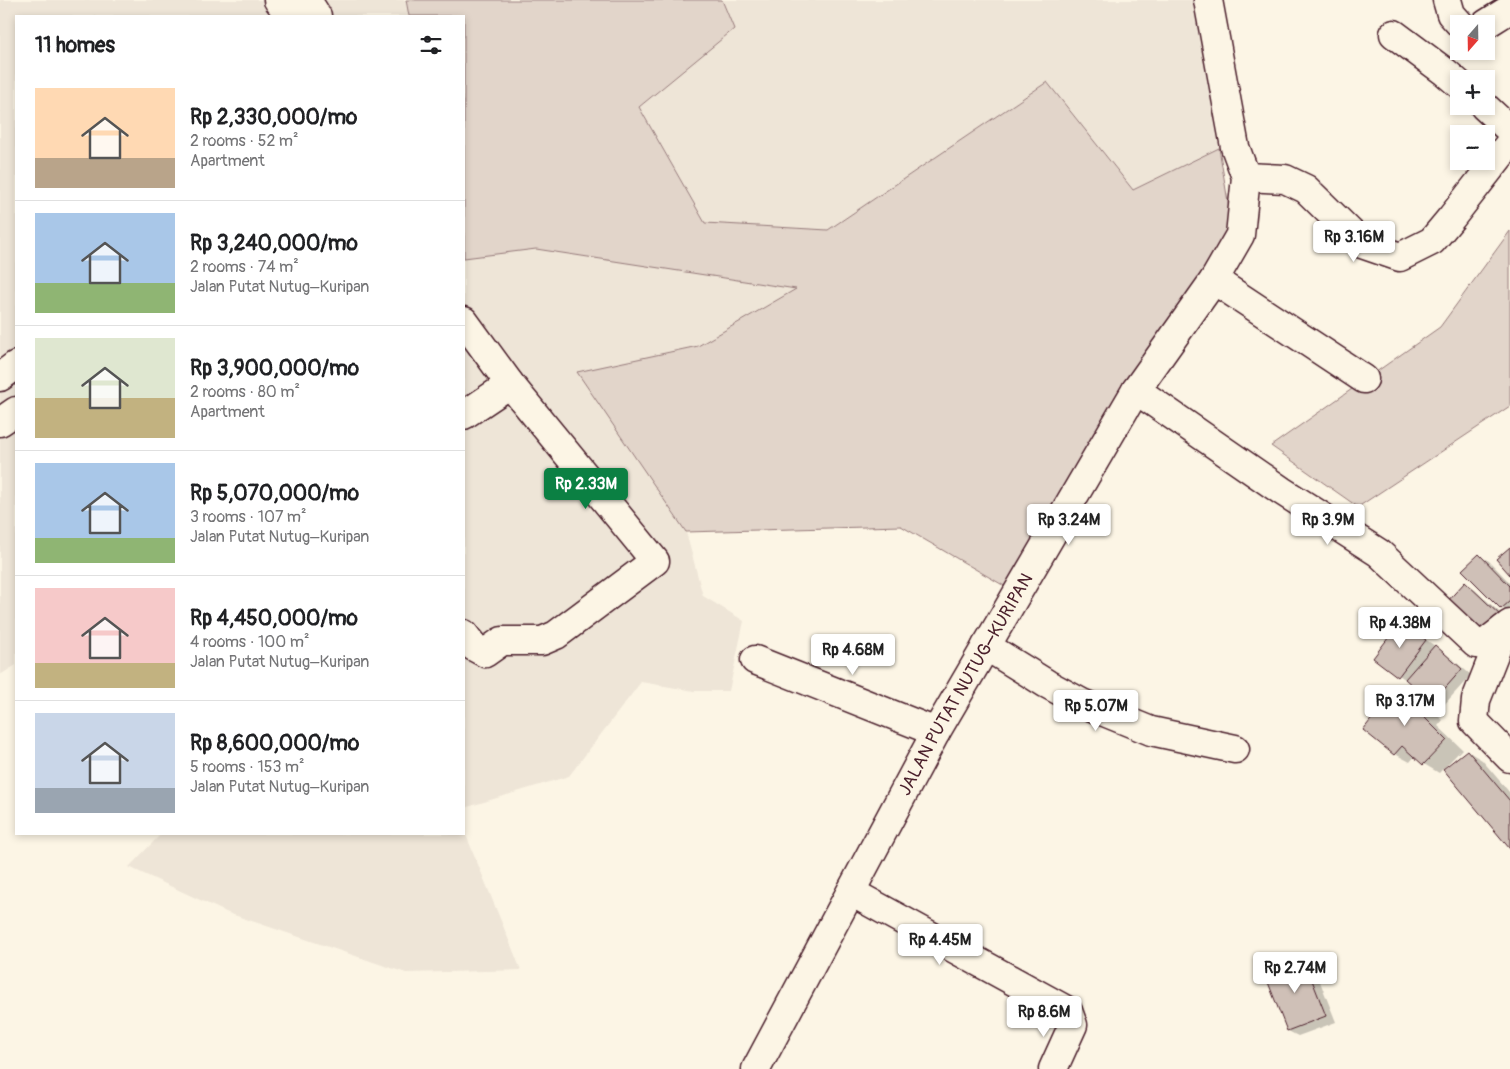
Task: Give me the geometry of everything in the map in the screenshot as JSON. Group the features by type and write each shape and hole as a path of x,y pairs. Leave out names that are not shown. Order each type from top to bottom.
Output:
{"street":[{"path":"278,0 289,15"},
{"path":"307,0 316,15"},
{"name":"JALAN PUTAT NUTUG–KURIPAN","path":"756,1069 936,732 1136,390 1214,280 1240,235 1246,177 1235,147 1208,0"},
{"path":"1447,0 1452,15"},
{"path":"1495,18 1510,9"},
{"path":"1394,34 1450,76"},
{"path":"1494,115 1510,130"},
{"path":"1246,177 1285,179 1306,189 1362,244 1400,257 1432,241 1510,143"},
{"path":"1214,280 1364,379"},
{"path":"465,322 510,384 655,561 556,635 542,641 502,641 484,652 467,646"},
{"path":"0,377 15,366"},
{"path":"465,414 510,384"},
{"path":"1136,390 1282,491 1378,553 1476,644 1483,645 1507,626"},
{"path":"0,422 15,412"},
{"path":"1507,626 1476,700 1474,721 1510,758"},
{"path":"986,646 1082,703 1151,731 1234,749"},
{"path":"756,660 936,732"},
{"path":"851,892 1068,1012 1073,1025 1053,1069"}],"shaded area":[{"path":"0,0 406,0 409,15 15,15 15,666 0,675"},
{"path":"406,0 722,0 734,29 639,107 705,223 828,230 1047,82 1133,190 1219,148 1232,226 1013,591 901,526 686,532 577,372 698,346 796,289 536,249 465,258 465,15 409,15"},
{"path":"722,0 1194,0 1219,148 1133,190 1047,82 828,230 705,223 639,107 733,29"},
{"path":"1510,231 1510,406 1358,507 1271,446 1440,327"},
{"path":"536,249 797,289 698,346 578,372 686,532 703,596 744,621 729,691 694,691 641,682 569,776 465,808 465,258"},
{"path":"465,832 521,970 406,973 228,913 129,867 160,835 465,835"}],"building":[{"path":"1510,547 1510,575 1496,559"},
{"path":"1479,554 1510,586 1510,601 1501,609 1462,570"},
{"path":"1465,582 1503,618 1482,640 1444,605"},
{"path":"1401,621 1426,640 1398,677 1373,658"},
{"path":"1435,645 1462,669 1432,703 1405,679"},
{"path":"1397,686 1429,711 1424,717 1447,740 1423,765 1402,746 1394,755 1363,730"},
{"path":"1467,750 1510,801 1510,849 1443,769"},
{"path":"1303,957 1326,1016 1287,1031 1264,972"}]}
